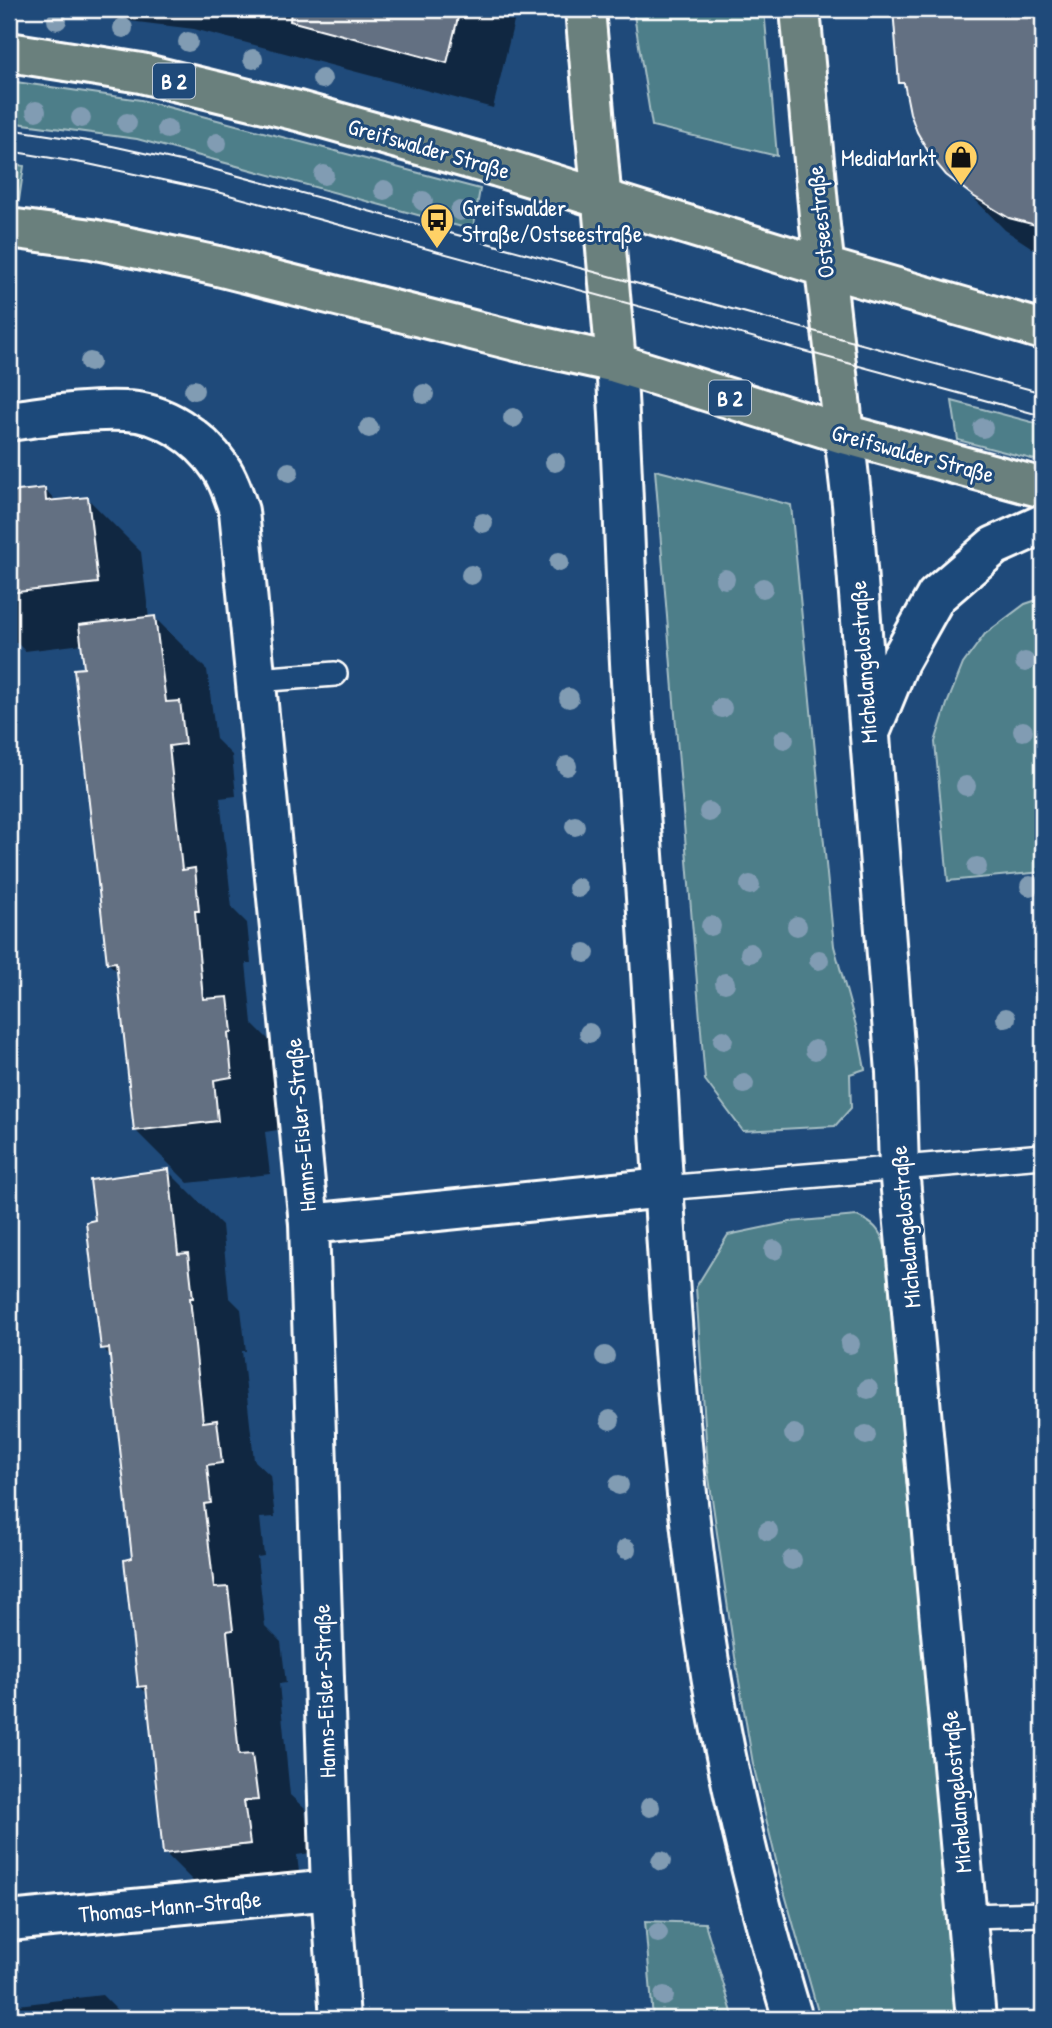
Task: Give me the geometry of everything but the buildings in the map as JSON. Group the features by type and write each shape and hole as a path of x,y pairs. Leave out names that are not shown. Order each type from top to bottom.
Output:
{"main road":[{"path":"585,9 617,363 631,682 683,1458 706,1645 735,1799 762,1913 793,2019"},
{"name":"Ostseestraße","path":"800,9 824,267 844,434"},
{"name":"Greifswalder Straße","path":"9,52 141,73 298,111 498,167 824,267 1043,330"},
{"name":"Greifswalder Straße","path":"9,228 92,239 218,266 520,342 617,363 844,434 1043,488"},
{"name":"Hanns-Eisler-Straße","path":"9,421 96,411 129,411 151,415 199,442 220,467 232,488 239,511 309,1224 331,1890 340,2019"},
{"name":"Michelangelostraße","path":"844,434 852,504 896,1072 899,1168 976,2019"},
{"path":"869,737 899,662 936,596 995,546 1043,524"},
{"path":"309,1224 664,1188"},
{"name":"Thomas-Mann-Straße","path":"9,1922 331,1890"}],"lane":[{"path":"256,680 335,674"},
{"path":"664,1188 1043,1156"},
{"path":"967,1916 1043,1914"}],"green space":[{"path":"633,9 764,9 777,156 652,126"},
{"path":"9,81 141,100 480,189 473,230 137,139 9,122"},
{"path":"9,163 24,166 19,200 9,198"},
{"path":"952,401 1043,425 1043,462 958,440"},
{"path":"655,470 791,505 834,946 865,1069 850,1074 851,1108 835,1126 743,1131 705,1080"},
{"path":"1043,598 1043,872 948,881 935,742 947,704 963,664 985,634 1025,604"},
{"path":"857,1216 875,1227 885,1246 956,2019 820,2019 779,1873 753,1764 708,1471 696,1287 728,1235 790,1222"},
{"path":"645,1921 705,1923 734,2019 653,2019"}],"tram line":[{"path":"9,129 94,142 194,164 1043,393"},
{"path":"9,151 88,164 218,192 1043,416"}],"place":[{"name":"MediaMarkt","path":"961,187"},
{"name":"Greifswalder Straße/Ostseestraße","path":"437,250"}]}
